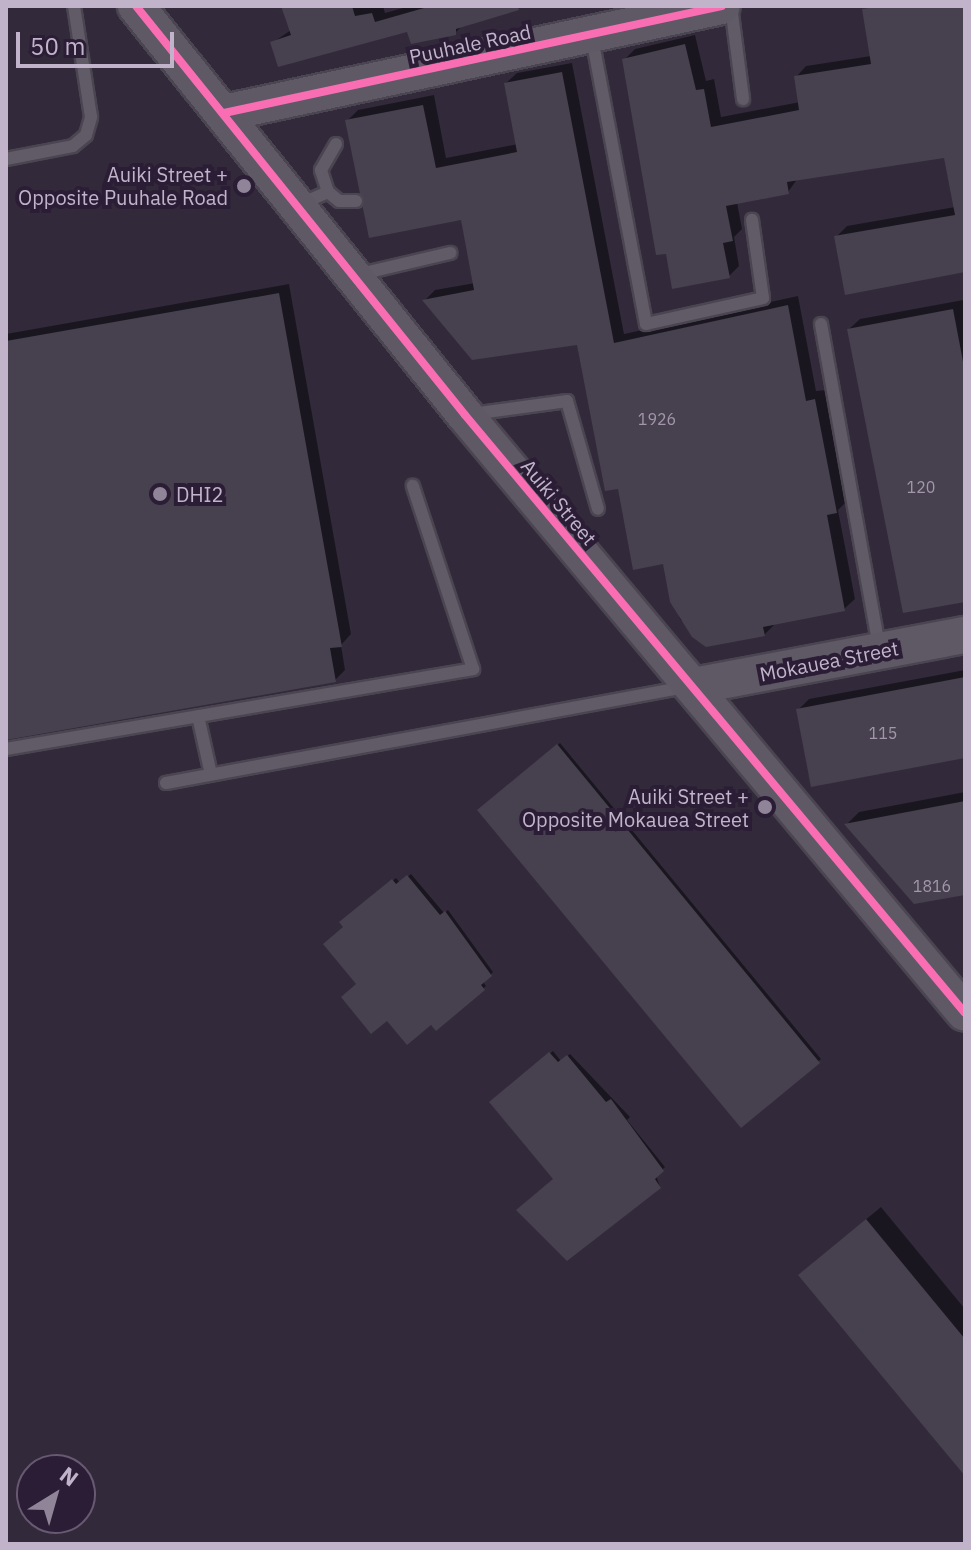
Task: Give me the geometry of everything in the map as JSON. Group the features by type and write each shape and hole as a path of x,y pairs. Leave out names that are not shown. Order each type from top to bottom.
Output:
{"street":[{"name":"Auiki Street","path":"136,6 224,113 313,199 353,276 465,415 965,1013"},
{"name":"Puuhale Road","path":"224,113 722,6"},
{"name":"Mokauea Street","path":"694,686 965,635"}],"lane":[{"path":"6,159 73,146 86,135 91,117 74,6"},
{"path":"731,6 743,99"},
{"path":"591,34 646,324 763,298 752,220"},
{"path":"336,144 321,170 313,199 356,201"},
{"path":"353,276 450,253"},
{"path":"821,324 880,651"},
{"path":"465,415 567,401 598,509"},
{"path":"6,749 473,669 413,486"},
{"path":"166,783 694,686"},
{"path":"198,716 211,774"}],"building":[{"path":"281,6 352,6 355,16 372,13 375,22 431,6 518,6 519,10 456,29 456,35 411,44 407,32 278,67 270,42 291,35"},
{"path":"881,6 965,6 965,272 845,295 834,236 955,215 944,158 787,182 789,194 726,206 733,241 723,243 730,278 672,289 666,254 656,255 622,59 685,44 696,90 704,89 711,127 799,110 794,76 871,64 862,9"},
{"path":"562,72 614,343 788,305 806,401 815,399 837,513 827,515 845,611 763,627 765,636 706,647 692,637 670,602 663,564 633,570 618,489 605,491 577,345 472,360 422,300 474,290 461,220 369,238 345,120 423,105 436,168 517,152 504,83"},
{"name":"DHI2","path":"279,293 342,647 330,648 336,682 6,740 6,341"},
{"path":"953,309 965,372 965,602 903,613 847,329"},
{"path":"965,677 965,758 811,787 796,709"},
{"path":"557,744 820,1063 741,1128 477,810"},
{"path":"965,801 965,895 914,904 844,824"},
{"path":"407,875 440,915 445,911 492,976 481,985 485,990 436,1031 431,1025 407,1045 387,1021 371,1034 341,997 356,984 323,944 343,927 339,922 392,879 396,884"},
{"path":"549,1052 558,1062 567,1055 606,1102 611,1099 664,1171 655,1179 661,1188 567,1261 516,1210 553,1179 489,1102"},
{"path":"866,1219 965,1339 965,1476 798,1275"}],"cycle path":[{"path":"136,6 465,415 965,1013"},
{"path":"224,113 722,6"}],"place":[{"name":"Auiki Street + Opposite Puuhale Road","path":"244,186"},
{"name":"DHI2","path":"160,494"},
{"name":"Auiki Street + Opposite Mokauea Street","path":"765,807"}]}
